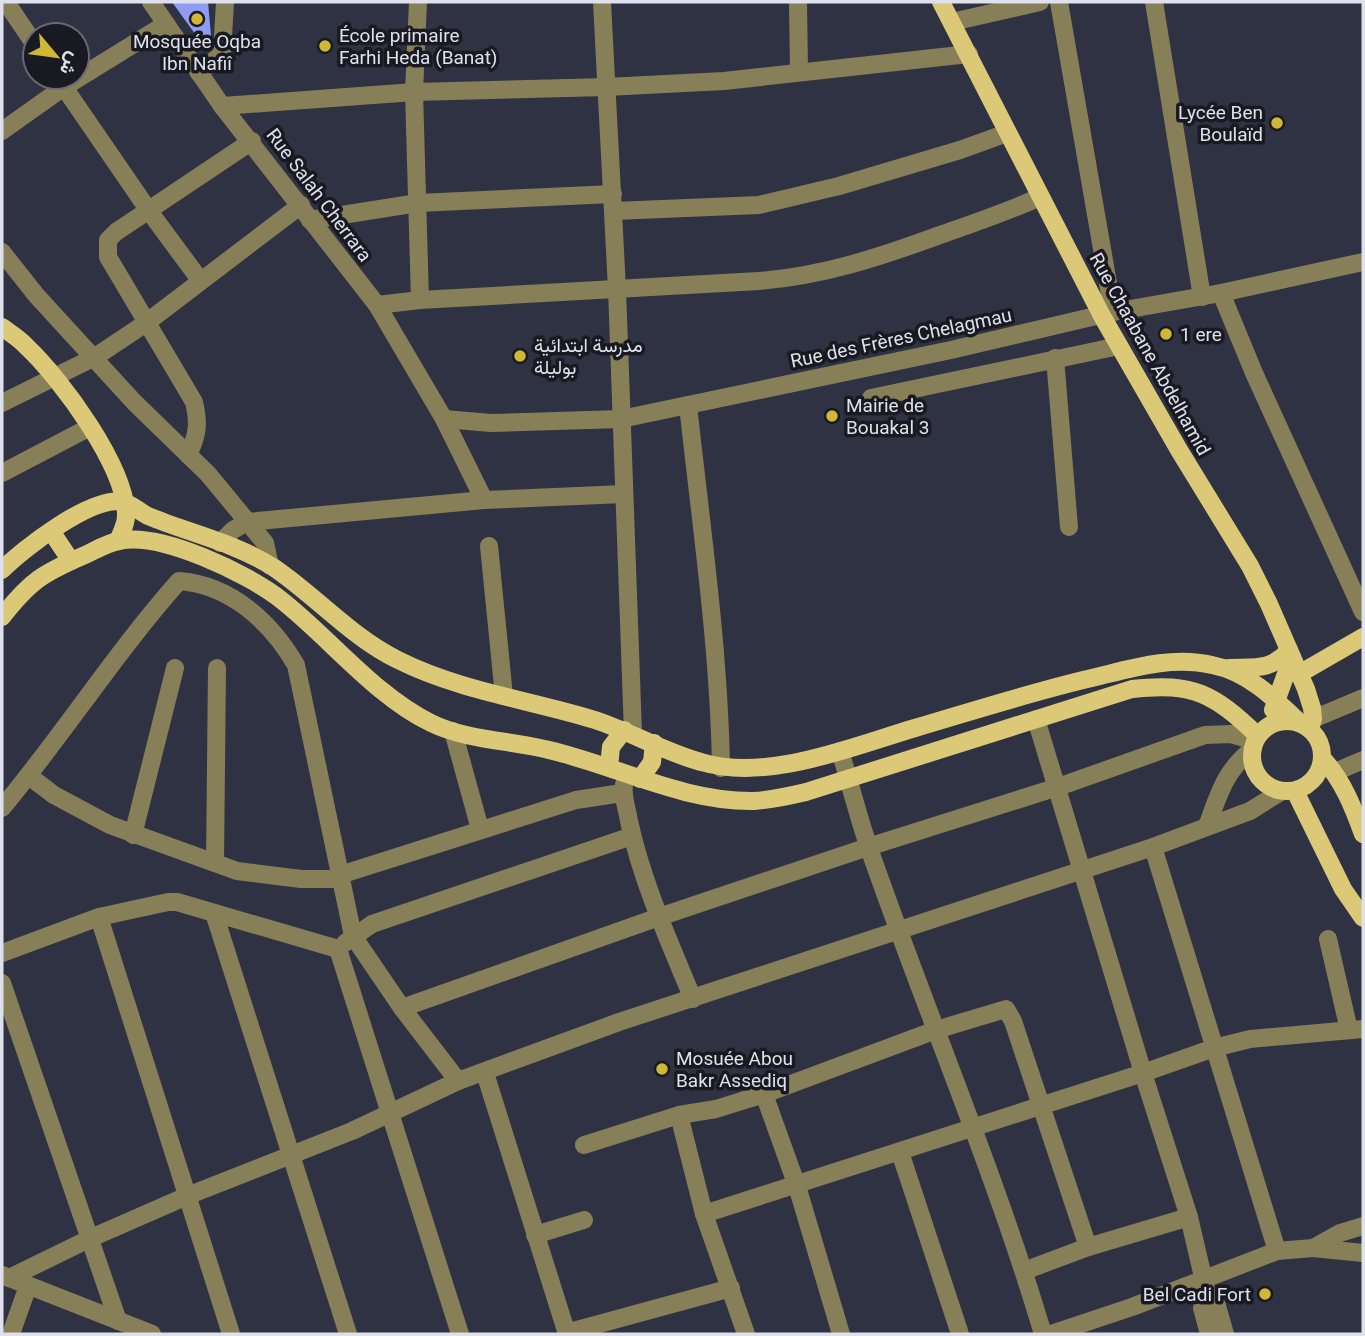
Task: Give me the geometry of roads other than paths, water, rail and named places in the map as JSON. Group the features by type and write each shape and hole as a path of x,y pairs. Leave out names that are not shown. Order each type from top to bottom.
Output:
{"main road":[{"name":"Rue Chaabane Abdelhamid","path":"941,2 1040,197 1107,314 1119,346 1178,450 1250,565 1312,708 1308,723"},
{"path":"2,327 26,345 54,377 90,427 116,472 126,517 118,541"},
{"path":"2,570 19,552 91,508 112,502 124,502 146,515 220,543 270,566 345,625 398,660 442,678 628,732 697,761 721,768 759,768 840,751 1083,680 1149,664 1193,663 1223,668 1268,666 1290,654"},
{"path":"51,531 71,561"},
{"path":"2,617 44,573 118,541 136,539 156,542 230,569 279,598 391,696 431,723 453,732 539,747 609,767 633,777 727,800 754,801 806,793 1132,690 1161,686 1194,690 1219,701 1258,738"},
{"path":"1299,674 1363,637"},
{"path":"1290,654 1276,700 1258,738 1253,763 1258,776 1268,786 1289,791 1309,785 1329,766"},
{"path":"1223,668 1248,679 1308,723 1318,737 1329,766 1343,786 1363,834"},
{"path":"1258,738 1277,722 1289,720 1308,723"},
{"path":"609,767 611,747 628,732"},
{"path":"633,777 652,762 654,743"},
{"path":"1289,791 1343,889 1363,918"}],"street":[{"path":"6,2 21,24"},
{"name":"Rue Salah Cherrara","path":"151,2 222,106 377,305 444,419 484,500"},
{"path":"199,73 222,54 225,2"},
{"path":"418,2 414,92 420,300"},
{"path":"602,2 617,289 628,732"},
{"path":"798,2 799,71"},
{"path":"952,22 1040,2"},
{"path":"1059,2 1107,314"},
{"path":"1154,2 1202,296"},
{"path":"91,65 166,24"},
{"path":"222,106 414,92 724,81 969,54"},
{"path":"2,131 50,91"},
{"path":"67,91 200,280"},
{"path":"2,403 95,357 146,323 200,280 306,213 418,203 759,205 839,186 1007,133"},
{"path":"188,455 197,436 198,418 194,402 108,257 108,240 116,232 252,142"},
{"path":"377,305 420,300 769,280 815,274 846,267 909,246 1009,211 1040,197"},
{"path":"2,252 36,295 134,402 208,474 265,543 270,566"},
{"name":"Rue des Frères Chelagmau","path":"444,419 491,424 621,419 1107,314 1221,293 1363,262"},
{"path":"1221,293 1254,373 1363,612"},
{"path":"871,398 1119,346"},
{"path":"1055,358 1069,527"},
{"path":"688,405 710,582 721,768"},
{"path":"2,473 90,427"},
{"path":"220,543 233,530 247,522 484,500 624,494"},
{"path":"489,545 504,696"},
{"path":"2,808 29,776 109,666 179,582 197,555"},
{"path":"179,582 205,587 245,605 283,643 296,665 353,936 402,1008 458,1081"},
{"path":"133,835 175,668"},
{"path":"215,863 217,668"},
{"path":"1308,723 1363,698"},
{"path":"1036,719 1189,1217 1206,1287 1217,1306 1225,1334"},
{"path":"453,732 480,829"},
{"path":"402,1008 659,917 1058,787 1205,735 1219,733 1258,738"},
{"path":"1207,826 1226,778 1258,738"},
{"path":"840,751 868,847 1024,1272 1042,1334"},
{"path":"1329,766 1363,760"},
{"path":"29,776 76,807 133,835 237,871 285,878 340,877 480,829 576,800 622,793 633,777"},
{"path":"5,1277 187,1196 390,1114 458,1081 554,1045 1153,846 1250,811 1289,791"},
{"path":"622,793 632,835 659,917 693,999"},
{"path":"338,949 372,924 632,835"},
{"path":"1153,846 1277,1251"},
{"path":"2,953 99,916 168,902 338,949"},
{"path":"214,913 348,1334"},
{"path":"99,916 231,1334"},
{"path":"704,1214 797,1186 1214,1048 1280,1035 1356,1030 1328,939"},
{"path":"338,949 460,1334"},
{"path":"2,983 118,1321"},
{"path":"584,1145 679,1115 716,1109 764,1094 936,1030 1006,1009 1013,1021 1088,1247"},
{"path":"485,1073 566,1334 731,1289"},
{"path":"764,1094 797,1186 841,1334"},
{"path":"679,1115 704,1214 747,1334"},
{"path":"900,1152 960,1334"},
{"path":"1024,1272 1088,1247 1189,1217"},
{"path":"535,1235 584,1220"},
{"path":"1312,1248 1340,1233 1363,1226"},
{"path":"1051,1334 1206,1287 1277,1251 1312,1248 1363,1253"},
{"path":"5,1277 152,1334"},
{"path":"11,1334 28,1286"},
{"path":"1206,1287 1202,1308 1209,1334"}],"place":[{"name":"Mosquée Oqba Ibn Nafiî","path":"197,19"},
{"name":"École primaire Farhi Heda (Banat)","path":"325,46"},
{"name":"Lycée Ben Boulaïd","path":"1277,123"},
{"name":"1 ere","path":"1166,334"},
{"name":"مدرسة ابتدائية بوليلة","path":"520,356"},
{"name":"Mairie de Bouakal 3","path":"832,416"},
{"name":"Mosuée Abou Bakr Assediq","path":"662,1069"},
{"name":"Bel Cadi Fort","path":"1265,1294"}]}
